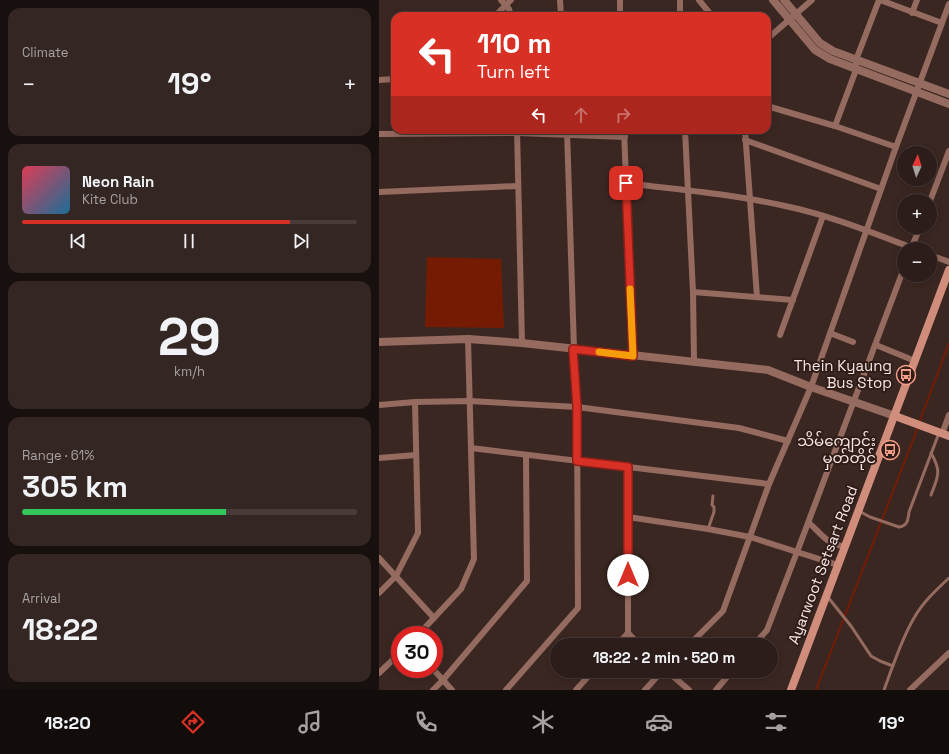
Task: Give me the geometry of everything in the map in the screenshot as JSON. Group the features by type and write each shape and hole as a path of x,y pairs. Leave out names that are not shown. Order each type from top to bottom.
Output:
{"main road":[{"name":"Ayarwoot Setsart Road","path":"791,690 949,270"},
{"path":"895,416 943,434"}],"street":[{"path":"501,0 509,2"},
{"path":"560,0 561,12"},
{"path":"620,0 621,12"},
{"path":"680,0 680,12"},
{"path":"699,0 710,12"},
{"path":"773,0 815,50 830,59 857,70 918,88 949,94"},
{"path":"784,0 820,42 833,51 918,88 949,104"},
{"path":"771,36 812,0"},
{"path":"835,126 857,70 856,60 880,0 942,23"},
{"path":"912,13 917,0"},
{"path":"499,12 509,2"},
{"path":"509,2 510,12"},
{"path":"696,638 723,611 769,484 811,386 896,147 949,4"},
{"path":"379,80 391,79"},
{"path":"771,107 835,126 896,147"},
{"path":"379,134 391,134"},
{"path":"517,134 521,343"},
{"path":"506,690 578,608 577,407 573,349 567,134"},
{"path":"624,134 633,356"},
{"path":"685,134 693,292 694,361"},
{"path":"745,134 757,297"},
{"path":"745,140 881,189"},
{"path":"933,194 949,151"},
{"path":"626,183 750,199 785,206 823,216 897,243"},
{"path":"379,192 518,186"},
{"path":"780,335 823,216"},
{"path":"937,258 949,262"},
{"path":"760,638 767,630 809,523 899,282"},
{"path":"693,292 793,300"},
{"path":"830,333 853,342"},
{"path":"426,626 461,589 474,559 468,339"},
{"path":"379,342 468,339 521,343 768,370 895,416"},
{"path":"876,345 915,361"},
{"path":"379,405 415,402 470,401 577,407 739,428 788,441"},
{"path":"379,593 396,576 417,533 415,402"},
{"path":"943,434 949,415"},
{"path":"471,448 769,484"},
{"path":"379,458 416,455"},
{"path":"433,690 527,581 526,455"},
{"path":"624,638 628,634 628,467"},
{"path":"628,517 750,537 839,565"},
{"path":"809,523 832,544 845,547"},
{"path":"379,558 434,618"},
{"path":"628,634 632,638"},
{"path":"910,690 949,653"},
{"path":"379,673 391,662"},
{"path":"576,690 587,678"},
{"path":"645,690 656,678"},
{"path":"675,678 689,690"},
{"path":"716,690 726,678"},
{"path":"443,680 452,690"}],"lane":[{"path":"859,511 899,528 907,524 909,512 931,453 943,434"},
{"path":"931,453 938,467 937,479 931,495"},
{"path":"708,529 714,512 712,505 713,496"},
{"path":"884,690 905,635 914,617 927,599 949,578"},
{"path":"827,595 847,620 871,656 893,666"}],"shaded area":[{"path":"427,257 501,259 504,328 425,327"}],"waterway":[{"path":"919,423 949,343"},
{"path":"816,690 918,427"}],"slow traffic":[{"path":"599,352 633,356 630,289"}],"place":[{"name":"Thein Kyaung Bus Stop","path":"906,375"},
{"name":"သိမ်ကျောင်း မှတ်တိုင်","path":"890,450"}],"route":[{"path":"626,183 633,356 573,349 577,407 577,461 628,467 628,575"}]}
